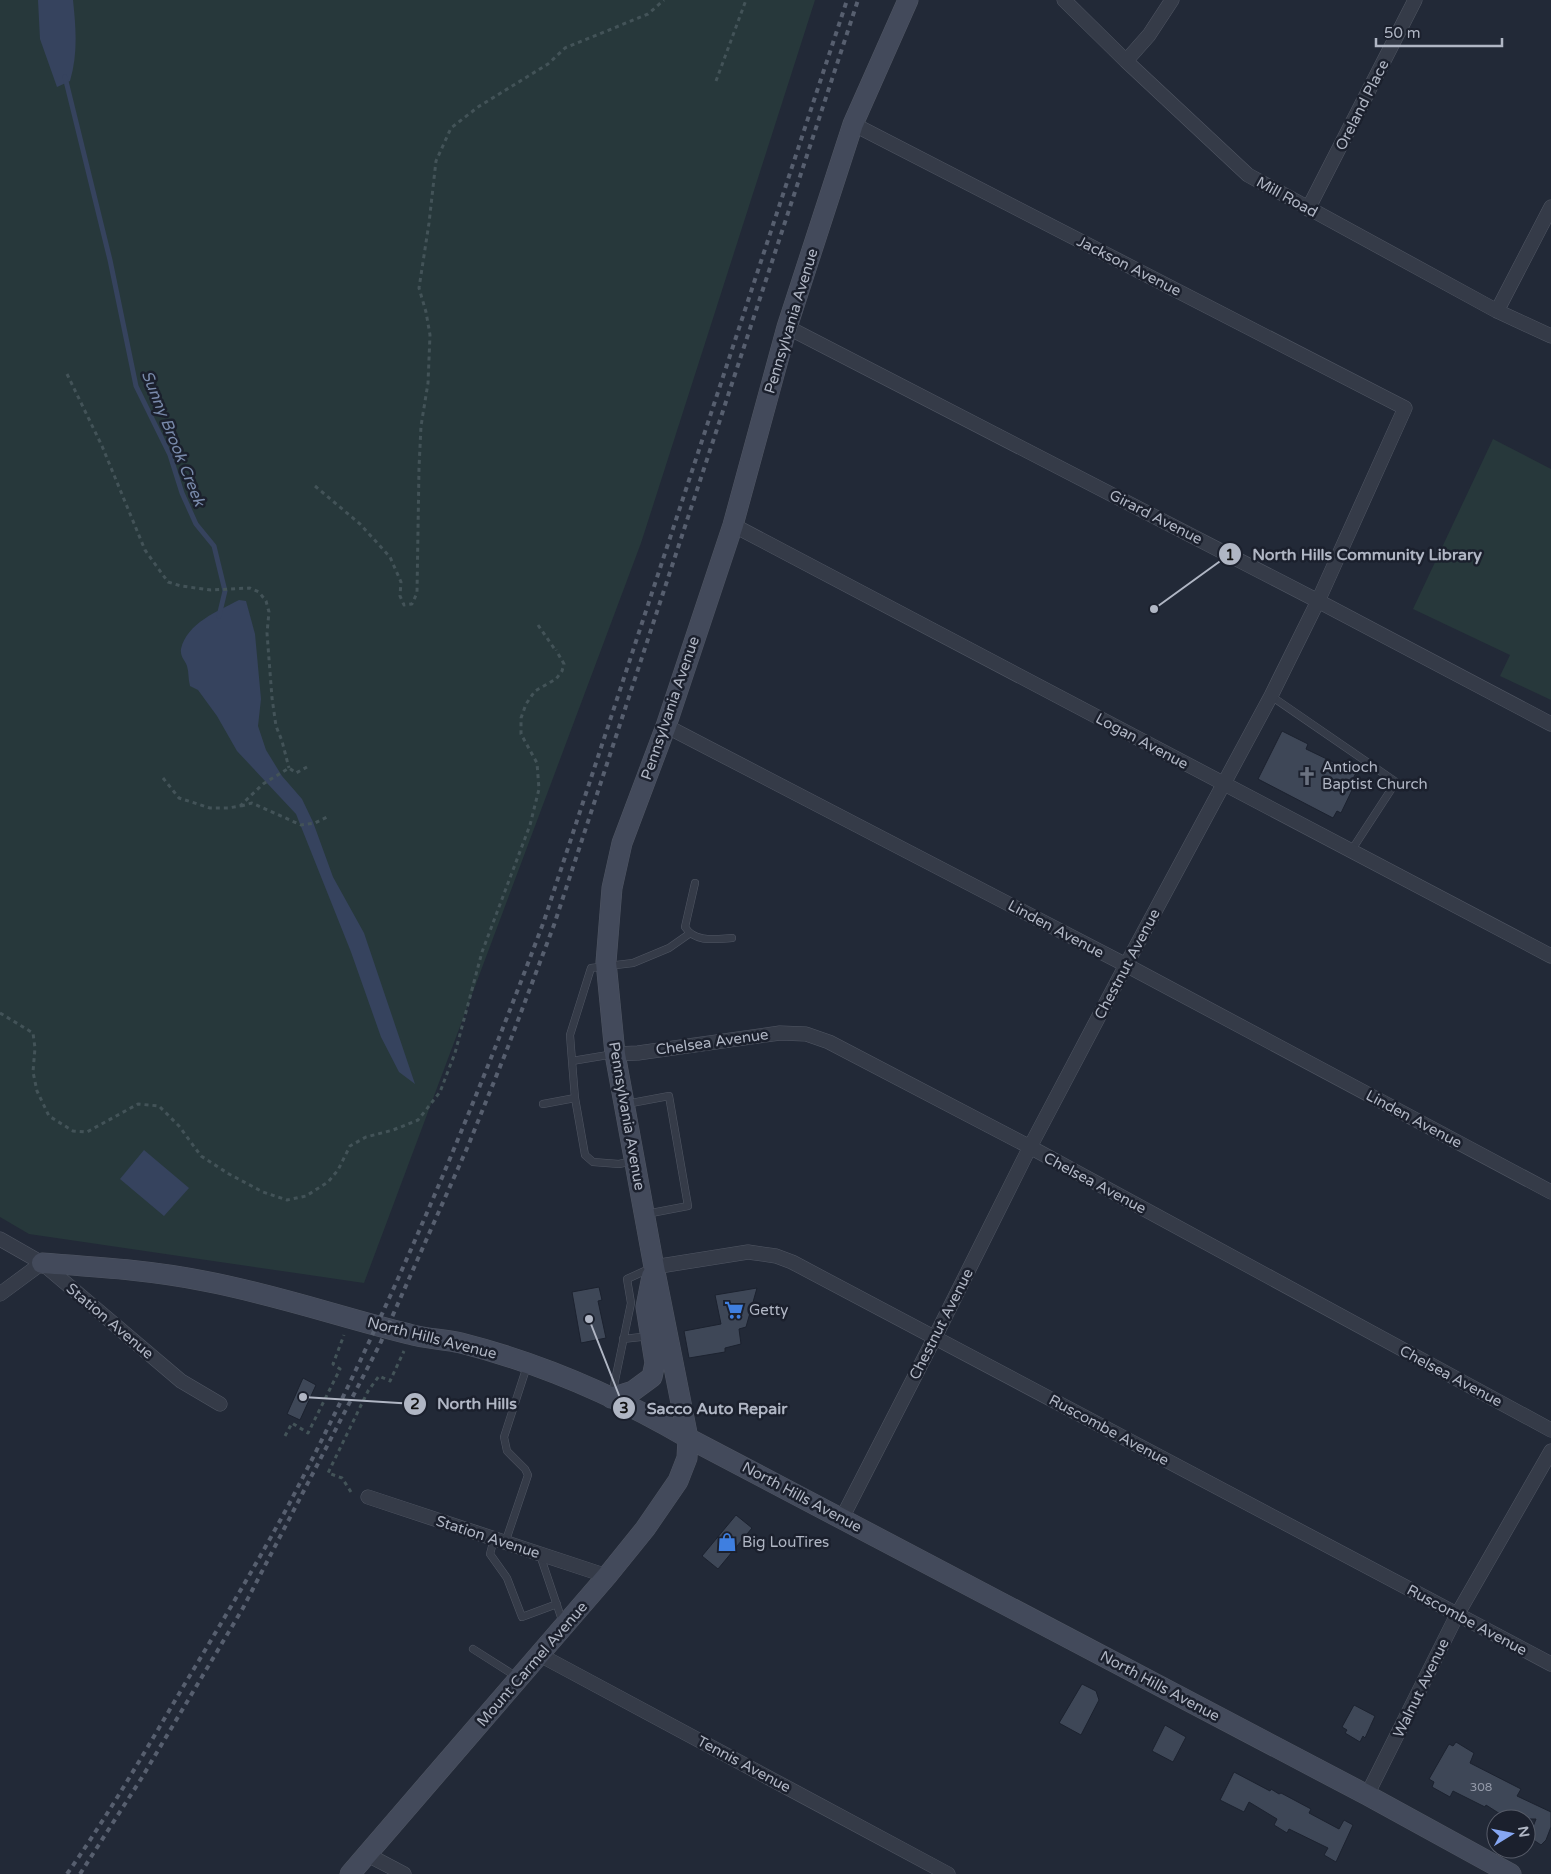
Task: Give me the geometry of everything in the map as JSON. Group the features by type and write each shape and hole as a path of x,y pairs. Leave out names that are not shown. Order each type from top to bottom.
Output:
{"main road":[{"name":"Pennsylvania Avenue","path":"688,1438 615,1054 606,967 612,888 622,843 666,726 733,525 787,327 853,124 908,0"},
{"name":"North Hills Avenue","path":"42,1263 174,1276 212,1282 276,1297 411,1335 460,1343 528,1363 611,1398 656,1420 1368,1795 1511,1874"},
{"path":"611,1398 633,1391 652,1377 655,1363 646,1307 654,1267"},
{"name":"Mount Carmel Avenue","path":"350,1874 564,1627 645,1529 678,1480 687,1458 688,1438"}],"street":[{"name":"Mill Road","path":"1064,0 1248,175 1496,311 1551,336"},
{"path":"1126,61 1149,35 1172,0"},
{"name":"Oreland Place","path":"1308,209 1415,0"},
{"name":"Jackson Avenue","path":"853,124 1406,408"},
{"path":"1496,311 1551,207"},
{"name":"Girard Avenue","path":"787,327 1318,601 1551,724"},
{"name":"Chestnut Avenue","path":"842,1518 1030,1147 1271,696 1318,601 1406,408"},
{"name":"Logan Avenue","path":"733,525 1551,956"},
{"name":"Linden Avenue","path":"666,726 1126,965 1551,1192"},
{"name":"Chelsea Avenue","path":"615,1054 638,1053 780,1032 806,1034 829,1042 1030,1147 1551,1430"},
{"name":"Station Avenue","path":"0,1239 42,1263 181,1381 220,1404"},
{"name":"Ruscombe Avenue","path":"654,1267 748,1252 776,1256 792,1262 1551,1664"},
{"path":"0,1294 42,1263"},
{"name":"Walnut Avenue","path":"1368,1795 1457,1615 1551,1451"},
{"name":"Station Avenue","path":"368,1497 607,1576"},
{"name":"Tennis Avenue","path":"540,1654 948,1874"},
{"path":"368,1854 404,1874"}],"lane":[{"path":"1271,696 1396,782 1351,851"},
{"path":"695,883 685,928 689,934 706,940 732,938"},
{"path":"634,1161 619,1164 592,1162 585,1155 575,1098 570,1035 591,968 633,964 668,948 689,934"},
{"path":"572,1061 615,1054"},
{"path":"624,1105 668,1096 688,1206 644,1214"},
{"path":"543,1104 575,1098"},
{"path":"611,1398 631,1302 627,1279 654,1267"},
{"path":"624,1339 650,1336"},
{"path":"528,1363 504,1437 507,1450 525,1469 528,1475 500,1541 490,1554 508,1578 522,1617 557,1604"},
{"path":"540,1554 564,1627"},
{"path":"473,1649 520,1678"}],"path":[{"path":"315,486 360,524 390,557 400,582 400,596 404,605 412,604 417,593 420,451 428,383 430,335 426,312 418,288 429,223 436,160 451,128 478,107 548,64 566,48 648,14 664,0"},
{"path":"716,81 746,0"},
{"path":"66,374 102,446 145,550 168,582 181,586 211,590 250,588 259,592 266,601 269,612 267,632 276,726 289,768 296,773 307,767"},
{"path":"0,1013 33,1033 35,1048 33,1072 37,1091 49,1116 73,1131 87,1132 138,1104 159,1106 179,1126 201,1156 229,1174 263,1192 287,1200 306,1196 328,1182 338,1170 350,1146 366,1137 393,1130 418,1120 440,1092 455,1053 482,952 530,825 539,789 537,763 521,734 522,718 526,704 535,691 556,679 562,671 564,664 538,625"},
{"path":"240,806 263,784 289,768"},
{"path":"163,778 179,798 210,808 228,808 252,803 301,825 329,816"},
{"path":"285,1436 292,1423 308,1433 340,1369 333,1364 346,1329"},
{"path":"351,1492 342,1478 328,1473 368,1391 379,1376 390,1380 408,1343"}],"shaded area":[{"path":"0,0 815,0 641,543 364,1283 29,1234 0,1217"},
{"path":"1493,439 1551,469 1551,700 1500,676 1510,655 1413,609"}],"water":[{"path":"38,0 73,0 76,41 73,71 70,81 57,87 40,39"},
{"path":"239,600 246,601 255,634 261,699 258,726 266,750 282,776 302,799 313,822 333,877 364,933 415,1084 399,1072 381,1037 351,952 296,814 237,751 217,716 198,690 190,686 188,668 181,652 184,640 196,625 204,619"},
{"path":"144,1150 189,1188 164,1216 120,1179"}],"building":[{"name":"Antioch Baptist Church","path":"1282,731 1308,744 1306,749 1356,773 1350,784 1354,786 1341,813 1337,811 1333,818 1258,779"},
{"path":"599,1287 602,1300 598,1301 606,1338 581,1343 572,1292"},
{"path":"757,1288 746,1327 739,1329 741,1344 725,1348 725,1352 689,1358 684,1331 721,1324 715,1295"},
{"path":"303,1378 316,1385 300,1420 287,1414"},
{"name":"Big LouTires","path":"736,1515 752,1528 718,1569 702,1556"},
{"path":"1082,1684 1096,1691 1099,1700 1081,1735 1059,1723"},
{"path":"1354,1705 1375,1716 1365,1738 1363,1736 1360,1742 1345,1733 1347,1730 1342,1727"},
{"path":"1165,1725 1186,1737 1173,1762 1152,1751"},
{"path":"1456,1742 1474,1753 1470,1763 1521,1789 1517,1796 1551,1812 1551,1827 1546,1840 1541,1845 1536,1842 1536,1809 1492,1809 1453,1791 1450,1797 1432,1787 1434,1782 1429,1779 1449,1744 1453,1746"},
{"path":"1234,1772 1270,1791 1271,1789 1279,1794 1281,1793 1311,1809 1309,1813 1339,1829 1344,1820 1353,1825 1336,1862 1324,1855 1328,1848 1289,1829 1287,1833 1274,1825 1277,1819 1249,1802 1244,1812 1220,1800"}],"waterway":[{"name":"Sunny Brook Creek","path":"65,77 110,260 136,386 170,455 182,493 196,524 214,546 225,591 219,616"}],"railway":[{"path":"67,1874 141,1758 237,1597 288,1506 393,1290 456,1144 544,921 847,0"},
{"path":"80,1874 141,1779 243,1608 380,1344 468,1146 554,925 858,0"}],"place":[{"name":"North Hills Community Library","path":"1154,609"},
{"name":"Antioch Baptist Church","path":"1307,776"},
{"name":"Getty","path":"734,1310"},
{"name":"Sacco Auto Repair","path":"589,1319"},
{"name":"North Hills","path":"303,1397"},
{"name":"Big LouTires","path":"727,1542"}]}
